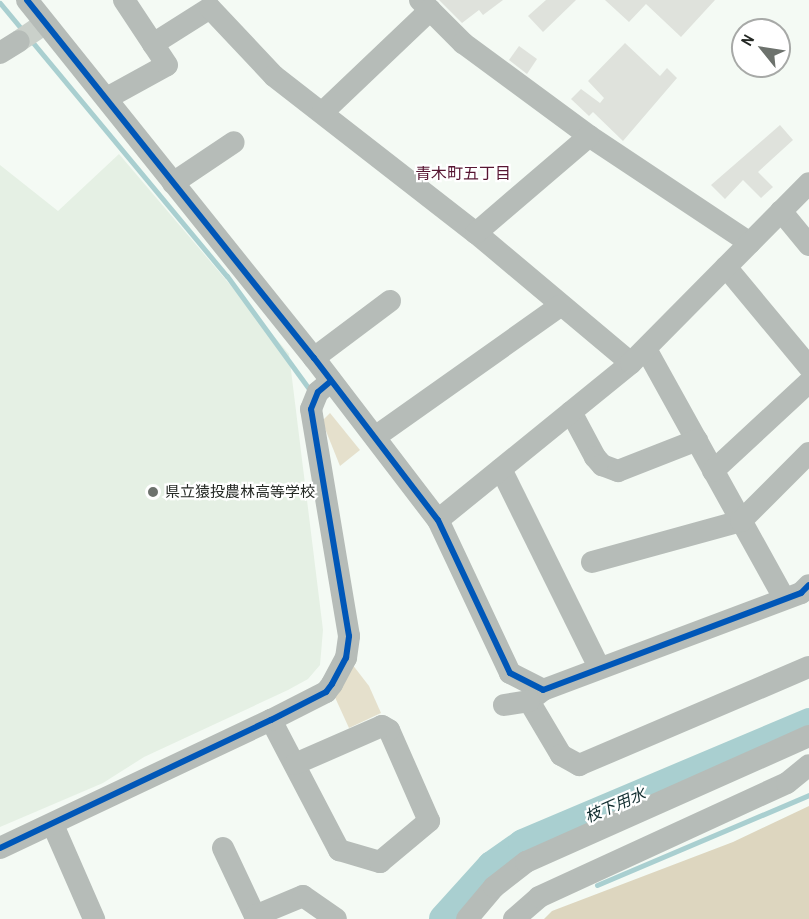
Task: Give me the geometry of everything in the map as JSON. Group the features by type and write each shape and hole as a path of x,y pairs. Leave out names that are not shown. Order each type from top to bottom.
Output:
{"street":[{"path":"27,0 34,31 107,98 314,357 438,520 510,673 536,696 561,755 579,765 809,667"},
{"path":"107,98 167,65 124,0"},
{"path":"323,112 425,5 463,43 589,136 750,243"},
{"path":"153,44 210,8 274,76 476,233 560,306 638,356 697,440 741,521 801,593 599,668 536,696 504,705"},
{"path":"0,53 34,31"},
{"path":"476,233 589,136"},
{"path":"173,183 234,142"},
{"path":"438,520 638,356 809,183"},
{"path":"781,211 809,245"},
{"path":"726,267 809,368"},
{"path":"314,357 390,301"},
{"path":"375,437 560,306"},
{"path":"0,848 53,825 326,692 346,658 350,636 311,409 318,392 331,381"},
{"path":"713,471 809,382"},
{"path":"571,412 595,457 602,465 618,471 697,440"},
{"path":"592,562 741,521 809,453"},
{"path":"501,469 599,668"},
{"path":"271,720 339,850 380,862 429,821 388,730 382,726 295,764"},
{"path":"468,919 494,887 526,862 809,736"},
{"path":"514,919 539,897 777,788 809,765"},
{"path":"53,825 94,919"},
{"path":"223,848 255,916 303,896 336,919"}],"shaded area":[{"name":"県立猿投農林高等学校","path":"119,154 289,354 323,630 320,665 308,679 288,690 144,757 103,783 0,827 0,165 58,211"},
{"path":"330,413 360,450 340,466 322,421"},
{"path":"352,664 369,686 381,713 349,728 333,693"},
{"path":"809,806 809,919 544,919 552,911 733,842"}],"building":[{"path":"439,0 503,0 483,15 479,10 462,23"},
{"path":"546,0 576,0 543,32 528,16"},
{"path":"605,0 715,0 681,37 646,4 629,22"},
{"path":"625,43 660,76 667,68 677,78 623,141 593,112 589,116 571,99 581,89 600,103 604,98 588,81"},
{"path":"519,46 537,59 527,74 509,60"},
{"path":"780,125 793,140 758,172 773,187 761,198 743,180 725,199 711,185"}],"waterway":[{"path":"0,3 227,276 309,389"},
{"name":"枝下用水","path":"444,919 492,866 523,844 809,723"},
{"path":"597,885 809,795"}],"tunnel":[{"path":"19,41 37,29"}],"cycle path":[{"path":"27,0 314,358 438,520 510,673 543,690 801,593 809,585"},
{"path":"0,848 271,720 326,692 332,684 346,658 349,636 311,409 318,392 331,381"}],"place":[{"name":"県立猿投農林高等学校","path":"153,492"}],"district":[{"name":"青木町五丁目","path":"463,173"}]}
